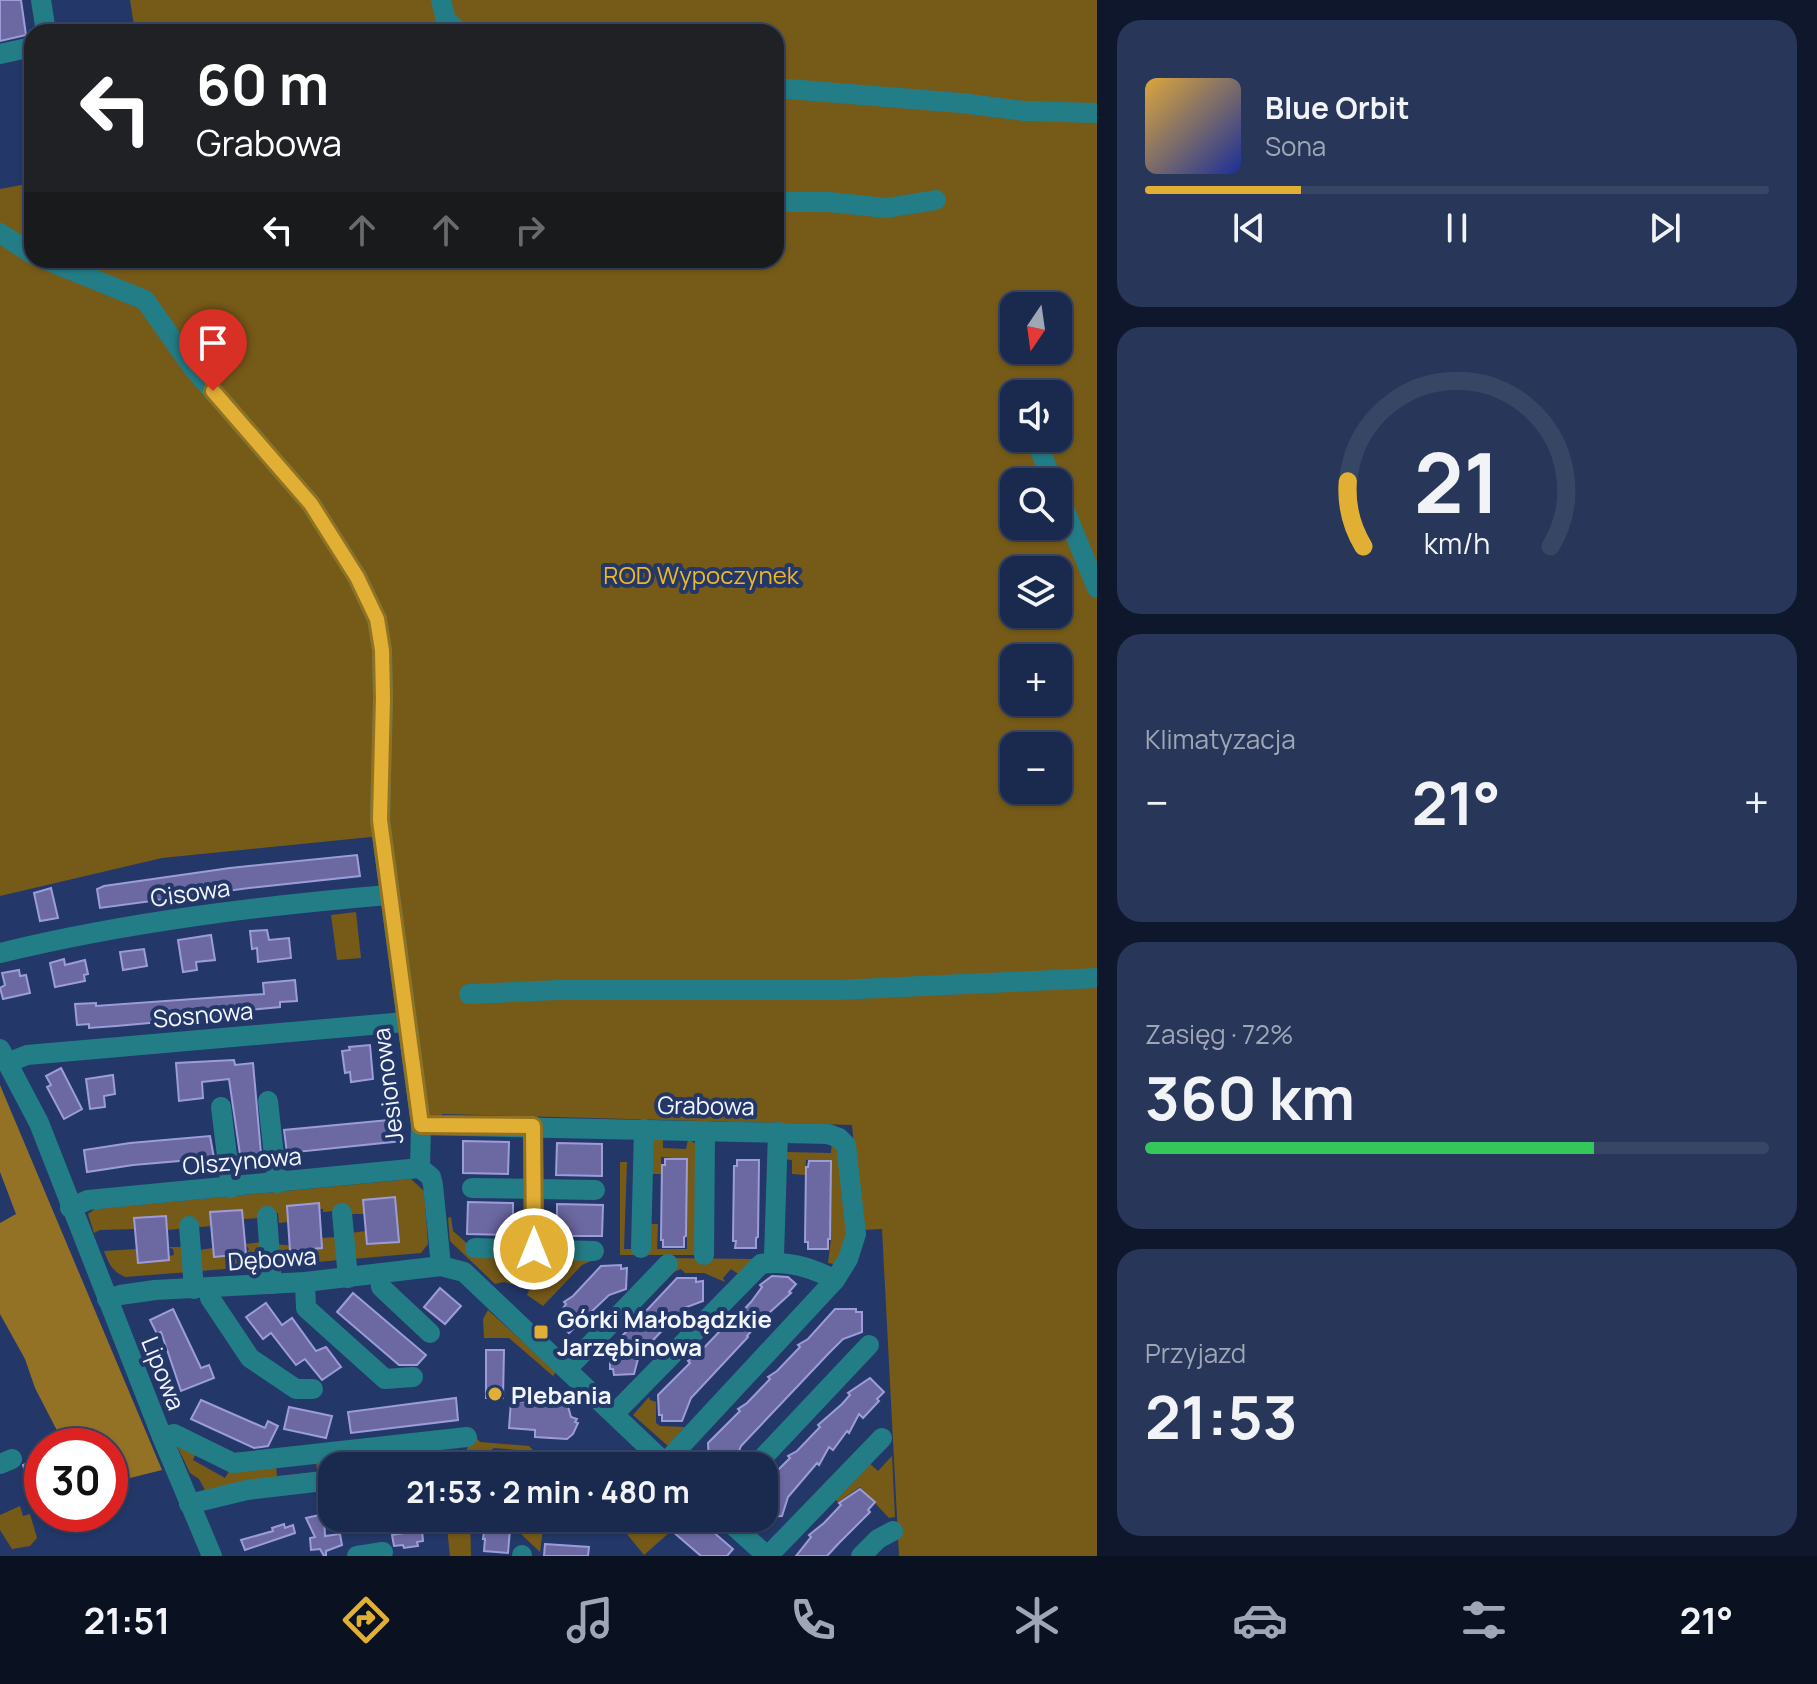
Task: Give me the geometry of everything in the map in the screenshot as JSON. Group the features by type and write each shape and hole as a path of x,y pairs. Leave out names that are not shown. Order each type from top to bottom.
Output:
{"street":[{"path":"41,0 45,24"},
{"path":"0,54 24,49"},
{"path":"784,89 1024,111 1097,113"},
{"path":"784,202 829,202 886,208 936,200"},
{"path":"0,233 24,249"},
{"name":"Jesionowa","path":"66,268 145,300 193,368 324,521 377,619 381,634 383,698 379,798 388,895 421,1125 420,1168 431,1177 433,1185 441,1266"},
{"path":"1072,528 1097,588"},
{"name":"Cisowa","path":"0,953 145,923 388,895"},
{"path":"469,994 559,990 836,990 1097,978"},
{"name":"Sosnowa","path":"4,1056 405,1022"},
{"name":"Lipowa","path":"4,1056 39,1123 70,1208 212,1556"},
{"path":"268,1101 277,1183"},
{"path":"221,1107 231,1188"},
{"name":"Grabowa","path":"421,1125 778,1132 828,1134 839,1138 846,1145 856,1234 848,1259 835,1280"},
{"path":"533,1126 534,1249"},
{"path":"641,1248 644,1129"},
{"path":"704,1255 705,1131"},
{"path":"774,1256 778,1132"},
{"name":"Olszynowa","path":"70,1208 88,1200 420,1168"},
{"path":"472,1188 595,1190"},
{"path":"342,1213 348,1278"},
{"path":"267,1216 272,1284"},
{"path":"189,1226 202,1289 250,1358 296,1389 313,1389"},
{"path":"475,1248 594,1251"},
{"path":"614,1414 761,1264 773,1262 812,1267 835,1280 679,1452"},
{"path":"567,1369 668,1264"},
{"path":"441,1266 464,1272 653,1452"},
{"name":"Dębowa","path":"107,1299 155,1290 305,1282 441,1266"},
{"path":"380,1275 381,1287 430,1333"},
{"path":"305,1282 306,1308 373,1369 385,1379 413,1377"},
{"path":"768,1452 869,1345"},
{"path":"162,1437 174,1434 233,1463 467,1437"},
{"path":"740,1532 767,1556 882,1438"},
{"path":"189,1504 247,1490 318,1482"},
{"path":"861,1556 878,1539 893,1531"},
{"path":"357,1556 383,1552"}],"green space":[{"name":"ROD Wypoczynek","path":"130,0 1097,0 1097,1556 899,1556 882,1229 862,1230 852,1125 442,1114 441,1119 432,1118 426,1113 391,835 162,858 0,896 0,189 24,184 24,268 784,268 784,24 134,24"},
{"path":"356,912 361,958 337,960 331,915"},
{"path":"663,1138 663,1148 686,1149 688,1139 696,1144 698,1255 620,1255 620,1162 627,1162 624,1249 647,1249 651,1224 658,1224 657,1249 687,1249 686,1159 661,1157 661,1174 649,1174 653,1139"},
{"path":"832,1141 838,1144 848,1242 840,1265 828,1263 831,1161 806,1160 805,1175 792,1174 792,1160 781,1159 787,1152 831,1153"},
{"path":"411,1179 424,1191 428,1244 421,1253 352,1259 350,1233 366,1231 365,1214 349,1214 344,1210 323,1212 319,1209 279,1223 278,1213 243,1219 242,1210 211,1212 212,1226 167,1230 165,1216 135,1218 135,1229 100,1230 94,1233 88,1214 95,1209"},
{"path":"451,1217 453,1231 479,1254 600,1257 582,1265 543,1306 527,1295 532,1281 528,1267 526,1276 521,1272 513,1281 516,1285 504,1282 495,1284 450,1241 448,1218"},
{"path":"337,1237 339,1260 275,1266 273,1244 322,1248 321,1238"},
{"path":"261,1242 262,1266 200,1271 198,1250 213,1248 215,1257 246,1254 249,1249 245,1244"},
{"path":"168,1247 186,1247 189,1272 125,1277 112,1267 104,1251 137,1249 138,1263 169,1260 169,1256 174,1255 173,1249"},
{"path":"668,1258 754,1259 740,1275 731,1269 723,1278 725,1282 704,1273 685,1273 681,1269 674,1272"},
{"path":"488,1310 556,1372 553,1376 509,1338 484,1338 483,1319"},
{"path":"649,1397 656,1402 656,1423 660,1426 685,1427 668,1446 633,1415"},
{"path":"474,1435 480,1442 529,1446 534,1451 555,1452 541,1452 494,1448 489,1452 466,1451"},
{"path":"176,1444 197,1450 193,1460 225,1478 231,1468 276,1465 277,1476 317,1472 318,1460 318,1478 206,1492 199,1479 190,1473"},
{"path":"892,1456 895,1517 889,1518 860,1487 838,1502 835,1499 869,1463 878,1471"},
{"path":"20,1506 24,1516 24,1532 35,1532 37,1538 30,1546 12,1549 0,1530 0,1515"},
{"path":"447,1532 470,1532 471,1556 450,1556"},
{"path":"543,1532 540,1552 520,1533"},
{"path":"625,1532 670,1532 644,1555"}],"shaded area":[{"path":"0,1085 162,1470 128,1478 128,1428 56,1428 35,1388 25,1359 0,1314 0,1223 16,1214 0,1172"}],"building":[{"path":"0,0 21,0 24,35 0,41"},
{"path":"357,855 360,876 100,908 97,889 104,886 230,868"},
{"path":"51,888 58,918 40,921 34,893"},
{"path":"267,930 269,940 289,938 291,958 258,962 257,948 252,949 250,931"},
{"path":"211,935 215,960 196,962 197,970 183,972 178,940"},
{"path":"144,949 147,966 123,970 120,952"},
{"path":"64,959 65,965 85,960 88,974 84,975 85,981 55,987 50,963"},
{"path":"19,970 20,976 26,975 30,993 3,999 0,988 5,985 2,973"},
{"path":"295,980 297,1001 280,1002 280,1007 249,1010 250,1014 89,1028 89,1024 77,1025 75,1004 96,1003 96,1006 264,994 263,983"},
{"path":"370,1045 373,1079 351,1082 350,1072 345,1073 342,1051 350,1050 349,1047"},
{"path":"234,1060 235,1065 253,1063 262,1165 242,1168 229,1079 202,1082 203,1098 179,1101 176,1063"},
{"path":"61,1068 82,1109 64,1119 47,1087 51,1085 46,1076"},
{"path":"113,1075 115,1094 104,1096 105,1107 90,1109 86,1079"},
{"path":"399,1119 402,1141 287,1153 284,1130"},
{"path":"210,1136 214,1158 87,1172 84,1150"},
{"path":"463,1141 509,1142 508,1174 463,1173"},
{"path":"557,1143 602,1144 602,1176 556,1175"},
{"path":"665,1159 687,1159 684,1247 663,1247 661,1240 662,1165 665,1165"},
{"path":"737,1160 759,1160 756,1248 735,1248 736,1241 733,1241 734,1166 737,1166"},
{"path":"809,1161 831,1161 828,1249 808,1249 808,1242 805,1242 806,1167"},
{"path":"395,1197 399,1242 367,1244 363,1200"},
{"path":"468,1202 513,1203 513,1235 467,1234"},
{"path":"319,1203 322,1248 290,1251 287,1206"},
{"path":"557,1204 603,1205 602,1236 557,1236"},
{"path":"242,1210 246,1254 214,1257 210,1212"},
{"path":"166,1216 169,1260 138,1263 134,1218"},
{"path":"621,1265 621,1269 627,1268 626,1289 609,1295 569,1333 555,1319 566,1304 564,1302 601,1266"},
{"path":"772,1276 788,1277 796,1284 791,1293 758,1323 691,1398 682,1421 662,1421 658,1395 720,1331 718,1329 733,1317 735,1319 751,1302 762,1287 760,1285"},
{"path":"677,1278 703,1281 703,1301 684,1308 639,1355 634,1374 614,1375 613,1369 610,1369 610,1348"},
{"path":"440,1288 461,1306 445,1324 424,1307"},
{"path":"353,1293 426,1355 417,1365 399,1365 337,1312"},
{"path":"266,1303 282,1325 292,1318 316,1351 326,1347 341,1367 322,1380 305,1359 296,1365 271,1333 263,1339 246,1317"},
{"path":"173,1309 201,1368 209,1365 214,1378 181,1391 161,1332 157,1334 150,1320"},
{"path":"835,1309 862,1312 862,1332 843,1339 739,1452 708,1452 708,1443 800,1347 798,1345 808,1339"},
{"path":"486,1350 504,1350 503,1398 486,1398"},
{"path":"870,1378 884,1392 863,1418 859,1414 849,1433 847,1431 833,1450 829,1447 819,1465 817,1463 788,1497 782,1516 778,1516 778,1470 790,1458 788,1456 820,1427 818,1425 842,1404 850,1395 848,1393"},
{"path":"456,1398 458,1420 351,1433 348,1412"},
{"path":"201,1400 265,1428 268,1421 278,1426 268,1446 254,1448 191,1419"},
{"path":"511,1401 567,1403 571,1417 578,1423 567,1439 535,1437 535,1430 509,1428"},
{"path":"289,1407 332,1416 326,1438 284,1429"},
{"path":"860,1489 875,1502 868,1510 870,1512 827,1556 796,1556 811,1537 809,1535 841,1505 839,1503"},
{"path":"318,1515 318,1532 325,1532 325,1536 340,1534 342,1545 326,1551 326,1556 320,1549 311,1550 310,1538 315,1537 306,1518"},
{"path":"284,1524 285,1528 293,1525 295,1533 245,1550 241,1540 273,1531 272,1528"},
{"path":"422,1532 423,1541 417,1542 418,1546 404,1548 403,1545 394,1546 392,1535"},
{"path":"484,1532 510,1532 508,1553 484,1551"},
{"path":"673,1532 713,1532 733,1549 727,1556 701,1556"},
{"path":"545,1544 589,1547 588,1556 544,1556"}],"place":[{"name":"Górki Małobądzkie Jarzębinowa","path":"541,1332"},
{"name":"Plebania","path":"495,1394"}],"route":[{"path":"213,391 324,521 377,619 381,634 383,698 380,820 421,1125 533,1126 534,1249"}]}
